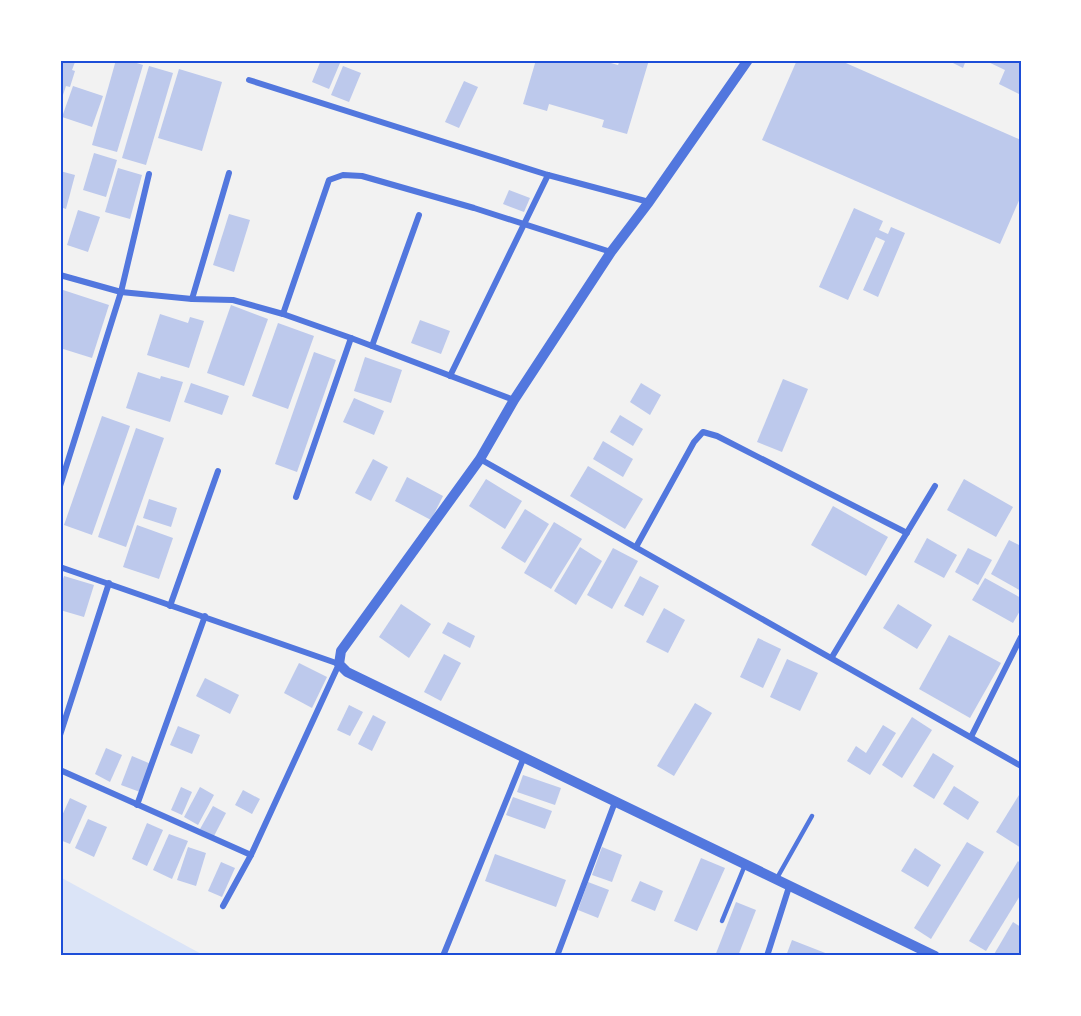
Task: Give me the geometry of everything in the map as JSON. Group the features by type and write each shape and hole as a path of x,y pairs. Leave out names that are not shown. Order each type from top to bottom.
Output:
{"street":[{"path":"222,906 251,855 339,664 341,651 480,459 514,400 611,252 649,202 748,60"},
{"path":"249,80 548,175 649,202"},
{"path":"192,299 229,173"},
{"path":"60,486 121,292 150,174"},
{"path":"283,314 328,180 343,175 362,176 611,252"},
{"path":"450,376 548,175"},
{"path":"372,346 419,214"},
{"path":"60,274 121,292 192,299 233,300 283,314 351,338 514,400"},
{"path":"296,497 351,338"},
{"path":"636,547 694,442 702,432 717,436 907,533"},
{"path":"480,459 1021,766"},
{"path":"170,606 218,471"},
{"path":"832,657 935,486"},
{"path":"60,567 339,664 347,672 935,956"},
{"path":"60,735 109,583"},
{"path":"137,805 205,616"},
{"path":"971,737 1021,637"},
{"path":"60,712 67,717"},
{"path":"443,956 525,757"},
{"path":"60,770 251,855"},
{"path":"557,956 615,802"},
{"path":"767,956 789,886"}],"lane":[{"path":"776,880 812,816"},
{"path":"722,921 745,865"}],"shaded area":[{"path":"60,877 205,956 60,956"}],"building":[{"path":"60,60 75,62 72,70 75,71 70,87 66,86 60,104"},
{"path":"116,60 127,60 143,65 117,152 92,145"},
{"path":"321,60 340,63 329,89 312,82"},
{"path":"536,60 600,60 618,65 620,60 649,60 627,134 602,127 604,120 549,104 547,111 523,104"},
{"path":"797,60 839,60 1021,140 1021,196 1000,244 762,140"},
{"path":"947,60 966,60 963,68"},
{"path":"984,60 1021,60 1021,95 999,84 1005,70"},
{"path":"149,66 173,73 146,165 122,158"},
{"path":"343,66 361,73 349,102 331,95"},
{"path":"179,69 222,82 202,151 158,138"},
{"path":"464,81 478,87 459,128 445,122"},
{"path":"73,86 103,96 92,127 62,117"},
{"path":"94,153 117,160 106,197 83,190"},
{"path":"118,168 142,175 130,219 105,212"},
{"path":"60,171 75,175 66,209 60,207"},
{"path":"509,190 530,198 524,212 503,204"},
{"path":"854,208 883,221 879,230 888,234 891,227 905,233 878,297 863,290 885,241 876,237 848,300 819,287"},
{"path":"78,210 100,217 88,252 67,245"},
{"path":"229,214 250,220 234,272 213,265"},
{"path":"60,289 109,305 92,358 60,348"},
{"path":"231,305 268,319 244,386 207,373"},
{"path":"160,314 188,323 190,317 204,321 189,368 147,355"},
{"path":"420,320 450,331 441,354 411,343"},
{"path":"278,323 314,336 288,409 252,396"},
{"path":"314,352 336,360 297,472 275,464"},
{"path":"365,357 402,370 391,403 354,391"},
{"path":"138,372 160,379 161,376 183,382 170,422 126,408"},
{"path":"783,379 808,389 782,452 757,442"},
{"path":"191,383 229,396 222,415 184,402"},
{"path":"641,383 661,395 650,415 630,402"},
{"path":"354,398 384,411 374,435 343,422"},
{"path":"620,415 643,429 633,446 610,432"},
{"path":"102,416 130,426 92,535 64,525"},
{"path":"136,428 164,438 126,547 98,537"},
{"path":"603,441 633,459 623,477 593,459"},
{"path":"373,459 388,467 371,501 355,493"},
{"path":"588,466 643,499 625,529 570,496"},
{"path":"407,477 443,496 431,520 395,501"},
{"path":"486,479 522,501 505,529 469,506"},
{"path":"964,479 1013,507 996,537 947,510"},
{"path":"149,499 177,508 171,527 143,518"},
{"path":"833,506 888,537 866,576 811,545"},
{"path":"525,509 549,524 525,563 501,548"},
{"path":"554,522 582,539 551,589 524,573"},
{"path":"137,525 173,538 159,579 123,567"},
{"path":"927,538 957,555 944,578 914,562"},
{"path":"1009,540 1021,546 1021,591 991,574"},
{"path":"580,547 602,561 576,605 554,591"},
{"path":"613,548 638,561 612,609 587,595"},
{"path":"968,548 992,560 978,585 955,572"},
{"path":"64,576 94,585 84,617 60,610 60,588"},
{"path":"640,576 659,586 643,616 624,606"},
{"path":"985,578 1021,598 1021,609 1013,623 972,600"},
{"path":"401,604 431,624 409,658 379,637"},
{"path":"898,604 932,625 917,649 883,628"},
{"path":"664,608 685,620 668,653 646,642"},
{"path":"448,622 475,636 470,648 442,633"},
{"path":"949,635 1001,663 970,718 919,689"},
{"path":"758,638 781,649 763,688 740,677"},
{"path":"444,654 461,663 441,701 424,692"},
{"path":"787,659 818,673 800,711 770,697"},
{"path":"299,663 327,677 312,708 284,693"},
{"path":"205,678 239,695 230,714 196,696"},
{"path":"695,703 712,713 674,776 657,766"},
{"path":"349,705 363,712 350,736 337,730"},
{"path":"373,715 386,722 372,751 358,744"},
{"path":"912,717 932,730 902,778 882,765"},
{"path":"883,725 896,733 870,775 847,761 856,746 866,753"},
{"path":"178,726 200,735 192,754 170,745"},
{"path":"106,748 122,755 110,782 95,774"},
{"path":"933,753 954,766 934,799 913,786"},
{"path":"132,756 151,764 140,792 121,785"},
{"path":"523,775 561,788 555,805 517,792"},
{"path":"954,786 979,802 968,820 943,804"},
{"path":"181,787 192,792 182,815 171,810"},
{"path":"200,787 214,795 198,825 184,817"},
{"path":"243,790 260,799 252,814 235,805"},
{"path":"1019,795 1021,796 1021,848 996,832"},
{"path":"513,797 552,811 545,829 506,815"},
{"path":"70,798 87,806 70,844 60,840 60,820"},
{"path":"213,806 226,813 214,836 200,829"},
{"path":"88,819 107,827 94,857 75,848"},
{"path":"147,823 163,830 147,866 132,859"},
{"path":"169,834 188,841 172,879 153,870"},
{"path":"967,842 984,852 931,939 914,928"},
{"path":"188,847 206,853 196,886 177,880"},
{"path":"602,847 622,855 612,882 592,875"},
{"path":"915,848 941,865 928,887 901,871"},
{"path":"495,854 566,880 556,907 485,881"},
{"path":"701,858 725,868 697,931 674,921"},
{"path":"1018,861 1021,864 1021,894 986,951 969,941"},
{"path":"221,862 235,868 222,897 208,891"},
{"path":"640,881 663,891 655,911 631,901"},
{"path":"588,882 609,890 598,918 578,910"},
{"path":"736,902 756,910 738,956 715,956"},
{"path":"1013,922 1021,927 1021,956 993,956"},
{"path":"792,940 833,956 786,956"}]}
